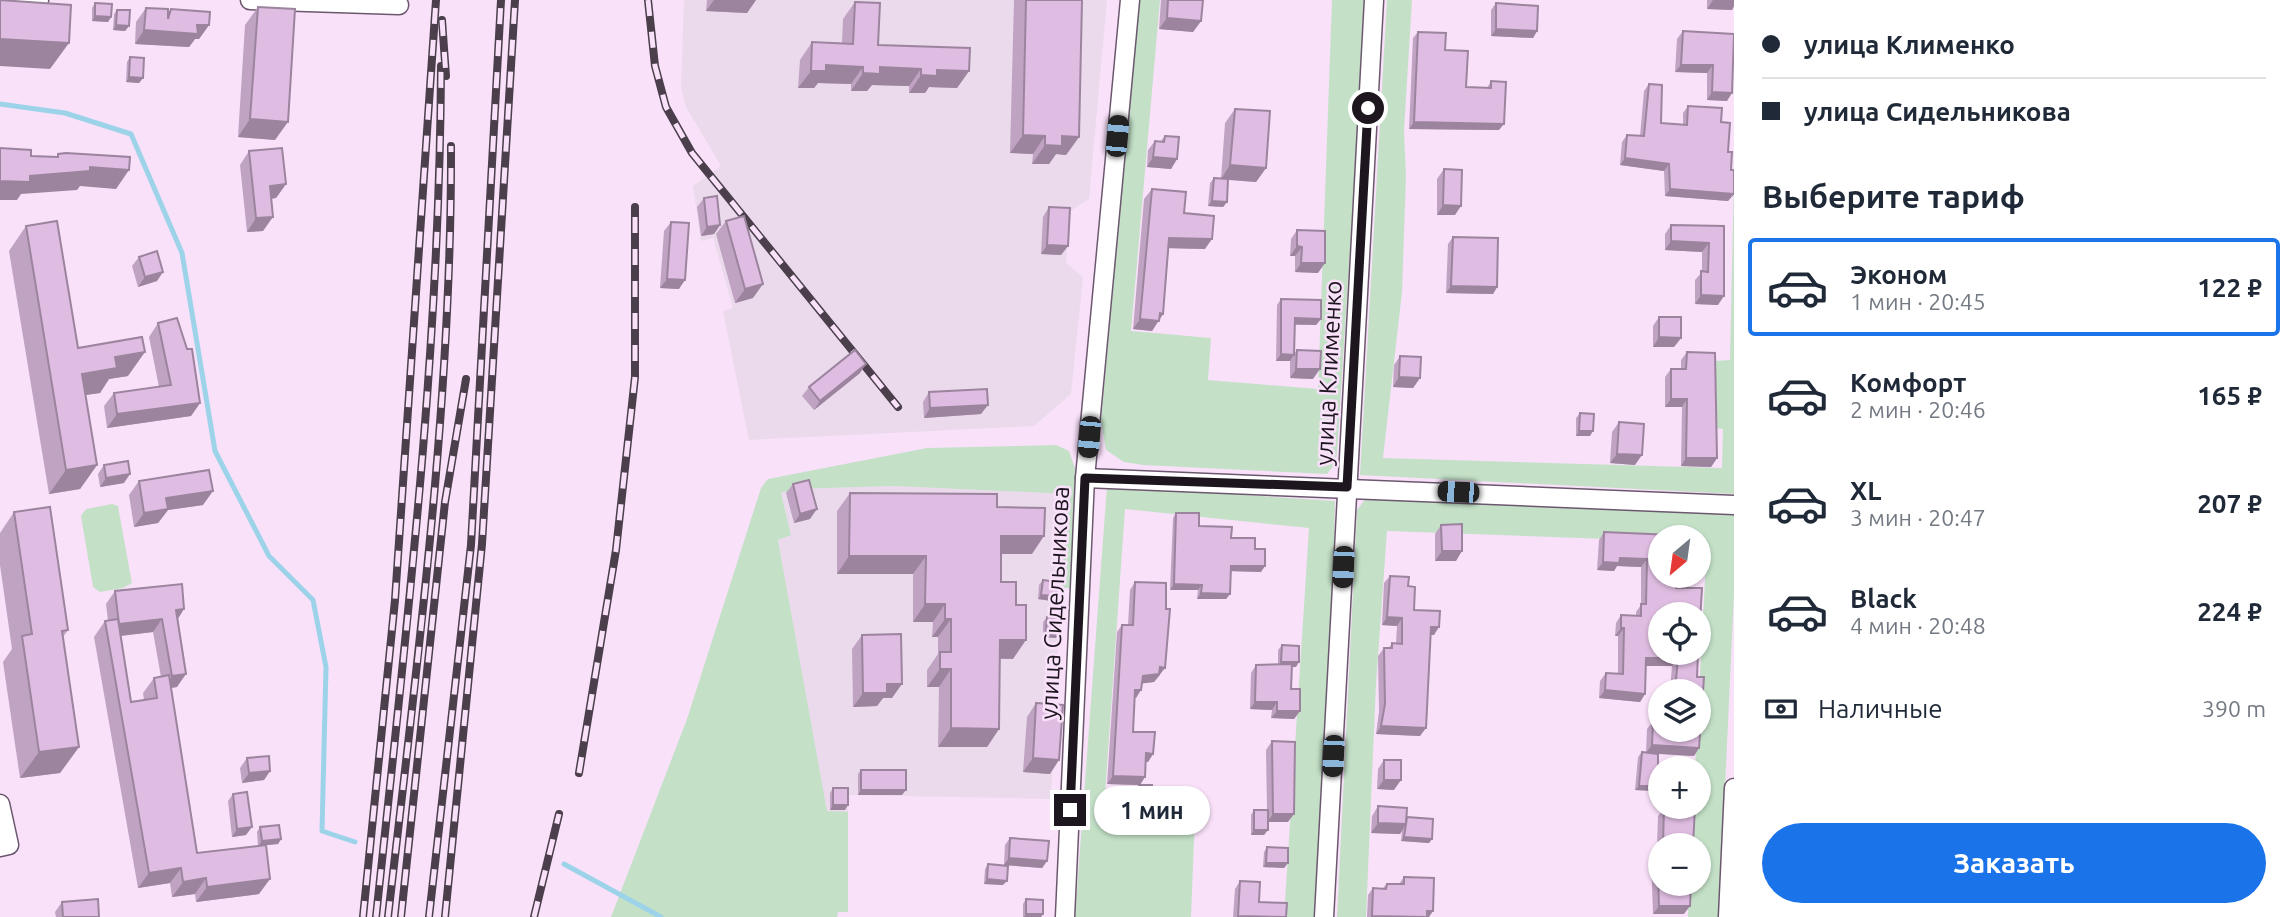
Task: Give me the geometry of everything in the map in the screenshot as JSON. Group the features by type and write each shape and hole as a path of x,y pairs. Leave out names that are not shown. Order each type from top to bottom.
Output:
{"street":[{"path":"0,5 20,5 39,0"},
{"path":"250,0 399,5"},
{"name":"улица Сидельникова","path":"1065,917 1085,478 1130,0"},
{"name":"улица Клименко","path":"1324,917 1374,0"},
{"path":"1085,478 1734,505"},
{"path":"1728,917 1734,788"},
{"path":"0,804 4,846"}],"shaded area":[{"path":"684,0 1107,0 1089,199 1070,211 1066,263 1083,277 1071,394 1034,426 749,440 723,311 733,308 713,238 701,241 693,186 721,166 686,107 681,88"},
{"path":"893,486 1070,494 1061,588 1051,799 849,795 848,812 827,812 778,540 791,535 781,493 797,489"}],"green space":[{"path":"1139,0 1160,0 1131,331 1211,338 1208,380 1318,389 1332,0 1366,0 1337,453 1335,464 1327,474 1143,465 1124,462 1106,450 1101,421"},
{"path":"1387,0 1412,0 1404,130 1406,176 1402,292 1383,458 1722,468 1723,429 1714,428 1715,361 1730,360 1734,176 1734,494 1360,475"},
{"path":"1056,445 1069,451 1079,480 1074,588 1061,588 1069,494 893,486 797,489 781,493 791,535 778,540 827,811 848,812 848,912 838,912 837,917 611,917 687,719 761,488 768,479 927,448"},
{"path":"1107,486 1335,501 1329,744 1319,917 1284,917 1309,528 1125,509 1104,809 1195,815 1191,917 1075,917"},
{"path":"1366,498 1734,515 1734,594 1719,917 1688,917 1689,896 1711,896 1711,833 1692,833 1692,819 1711,819 1711,756 1696,756 1696,742 1711,742 1711,679 1700,679 1700,665 1711,665 1711,602 1704,602 1705,588 1712,588 1712,525 1648,525 1648,541 1387,531 1376,684 1366,917 1337,917 1357,510"},
{"path":"112,504 118,506 132,583 123,588 100,592 93,587 81,516 86,509"}],"building":[{"path":"0,0 71,5 69,43 0,39"},
{"path":"1026,0 1082,0 1079,137 1062,136 1062,146 1045,145 1045,136 1023,135"},
{"path":"1168,0 1203,0 1201,21 1167,18"},
{"path":"855,2 880,3 878,45 970,48 969,71 937,70 937,76 921,75 921,69 880,67 880,74 863,73 863,67 826,65 826,71 811,71 812,42 853,44"},
{"path":"95,3 112,4 111,17 95,16"},
{"path":"1496,3 1538,6 1537,31 1496,29"},
{"path":"258,7 295,9 288,122 250,119"},
{"path":"146,8 168,9 168,19 171,9 210,12 209,25 197,25 198,34 144,30"},
{"path":"117,10 130,10 129,26 116,25"},
{"path":"1683,31 1734,34 1732,93 1712,92 1713,65 1681,65"},
{"path":"1418,32 1446,33 1445,50 1468,51 1466,87 1491,88 1491,81 1506,82 1504,124 1414,122"},
{"path":"130,57 144,58 143,78 129,77"},
{"path":"1649,84 1662,85 1661,123 1687,125 1688,106 1722,108 1721,122 1730,123 1728,152 1732,152 1734,194 1670,189 1669,164 1625,158 1627,135 1644,136"},
{"path":"1235,109 1270,111 1266,168 1230,165"},
{"path":"1165,136 1179,137 1177,159 1153,157 1155,141 1164,142"},
{"path":"0,148 31,150 31,156 58,157 58,154 66,153 130,157 129,170 90,167 90,171 30,176 30,182 0,181"},
{"path":"282,148 286,184 270,186 273,217 256,218 249,151"},
{"path":"1444,169 1462,170 1461,206 1443,205"},
{"path":"1214,178 1228,179 1227,202 1212,201"},
{"path":"1152,189 1186,192 1184,213 1214,216 1212,239 1169,238 1163,314 1160,313 1159,321 1140,319"},
{"path":"717,196 720,225 707,227 704,198"},
{"path":"1049,207 1070,208 1068,246 1047,245"},
{"path":"744,216 763,284 745,289 726,221"},
{"path":"57,221 78,348 142,337 145,352 115,357 117,368 82,374 97,465 66,470 26,226"},
{"path":"671,222 689,223 685,280 667,279"},
{"path":"1671,225 1724,226 1724,296 1701,295 1701,271 1708,272 1709,243 1671,241"},
{"path":"1297,230 1325,231 1325,263 1301,263 1302,247 1297,246"},
{"path":"1453,237 1498,238 1497,287 1451,286"},
{"path":"157,251 163,272 145,277 139,257"},
{"path":"1281,299 1321,300 1321,319 1295,318 1294,355 1281,354"},
{"path":"1659,317 1681,317 1681,338 1659,337"},
{"path":"177,318 187,349 192,349 200,403 117,414 114,393 171,385 158,323"},
{"path":"855,350 866,364 820,401 809,387"},
{"path":"1297,350 1321,351 1320,369 1296,369"},
{"path":"1687,352 1715,353 1717,458 1686,458 1687,399 1671,399 1671,369 1686,369"},
{"path":"1400,356 1421,357 1420,378 1399,377"},
{"path":"987,389 988,405 930,408 929,392"},
{"path":"1580,413 1594,414 1593,431 1579,431"},
{"path":"1619,422 1644,424 1642,455 1617,454"},
{"path":"128,461 130,474 106,478 104,465"},
{"path":"209,470 213,491 166,498 168,509 144,513 139,481"},
{"path":"809,480 817,509 800,514 793,484"},
{"path":"850,493 997,494 997,507 1045,508 1044,536 1001,536 1001,582 1016,582 1016,605 1026,605 1026,640 1000,640 999,729 951,728 951,669 940,669 940,652 951,652 951,619 945,619 945,604 925,604 926,556 849,556"},
{"path":"50,507 68,630 62,631 79,747 39,752 22,636 32,634 14,512"},
{"path":"1176,513 1199,513 1199,526 1232,527 1231,538 1255,538 1255,549 1265,549 1265,566 1231,566 1230,594 1201,593 1202,585 1174,584"},
{"path":"1462,524 1462,551 1442,551 1441,525"},
{"path":"1604,532 1648,534 1648,588 1702,588 1701,602 1648,602 1645,694 1605,690 1606,673 1623,674 1624,628 1621,628 1621,615 1641,616 1641,604 1646,604 1647,559 1620,558 1619,563 1603,562"},
{"path":"1390,576 1409,577 1408,586 1415,587 1414,610 1440,611 1439,627 1431,627 1426,728 1381,726 1385,704 1384,648 1392,648 1392,643 1402,644 1402,618 1387,617"},
{"path":"1043,580 1057,582 1056,596 1041,595"},
{"path":"1135,582 1166,583 1166,609 1170,609 1165,668 1160,667 1159,674 1143,676 1141,690 1135,690 1133,732 1155,732 1153,754 1146,753 1145,777 1113,776 1122,625 1133,625"},
{"path":"182,584 184,609 176,610 186,674 172,676 162,619 119,624 115,591"},
{"path":"1047,617 1059,618 1059,633 1046,633"},
{"path":"118,619 131,702 157,698 154,678 169,675 197,853 266,845 270,879 207,887 206,878 183,882 181,868 149,873 105,621"},
{"path":"901,634 902,684 887,684 887,693 863,693 862,635"},
{"path":"1282,645 1299,646 1299,662 1281,662"},
{"path":"1292,664 1291,689 1300,689 1300,711 1277,711 1277,702 1255,702 1256,665"},
{"path":"1677,665 1698,665 1697,677 1704,677 1704,679 1676,679"},
{"path":"1036,703 1063,705 1059,760 1033,758"},
{"path":"1272,741 1295,742 1294,814 1273,814"},
{"path":"1652,742 1699,742 1699,748 1652,745"},
{"path":"1642,752 1658,754 1648,756 1648,786 1639,786"},
{"path":"269,756 270,771 249,773 247,758"},
{"path":"1384,760 1401,760 1401,780 1384,780"},
{"path":"861,770 906,770 906,790 861,790"},
{"path":"1139,785 1152,785 1152,801 1139,801"},
{"path":"833,788 848,788 848,805 833,805"},
{"path":"247,792 252,827 237,829 233,794"},
{"path":"1378,806 1407,808 1406,824 1378,823"},
{"path":"1254,810 1268,810 1268,830 1254,830"},
{"path":"1407,817 1433,819 1432,839 1404,837"},
{"path":"1664,819 1694,819 1694,833 1663,833"},
{"path":"279,825 281,839 262,841 260,827"},
{"path":"1010,838 1049,841 1047,861 1009,858"},
{"path":"1267,847 1288,848 1288,863 1266,863"},
{"path":"988,864 1008,866 1007,881 987,879"},
{"path":"1404,877 1434,878 1433,911 1427,911 1427,917 1372,916 1373,888 1386,889 1387,884 1404,884"},
{"path":"1240,881 1260,882 1259,902 1287,903 1286,917 1238,916"},
{"path":"1659,896 1690,896 1690,906 1659,906"},
{"path":"98,899 99,917 63,917 62,902"},
{"path":"1026,899 1043,900 1043,914 1026,914"}],"waterway":[{"path":"0,104 65,113 131,134 182,253 215,451 269,556 313,600 326,667 322,831 355,842"},
{"path":"564,864 661,917"}],"railway":[{"path":"363,917 395,600 436,0"},
{"path":"429,917 471,545 501,0"},
{"path":"445,917 482,544 515,0"},
{"path":"648,0 655,66 666,107 692,153 898,407"},
{"path":"442,20 446,76"},
{"path":"376,917 428,385 435,279 441,66"},
{"path":"388,917 421,629 439,435 450,242 451,146"},
{"path":"579,773 616,550 635,377 635,207"},
{"path":"401,917 445,502 466,379"},
{"path":"534,917 559,814"}],"route":[{"path":"1070,810 1085,478 1347,487 1368,108"}]}
